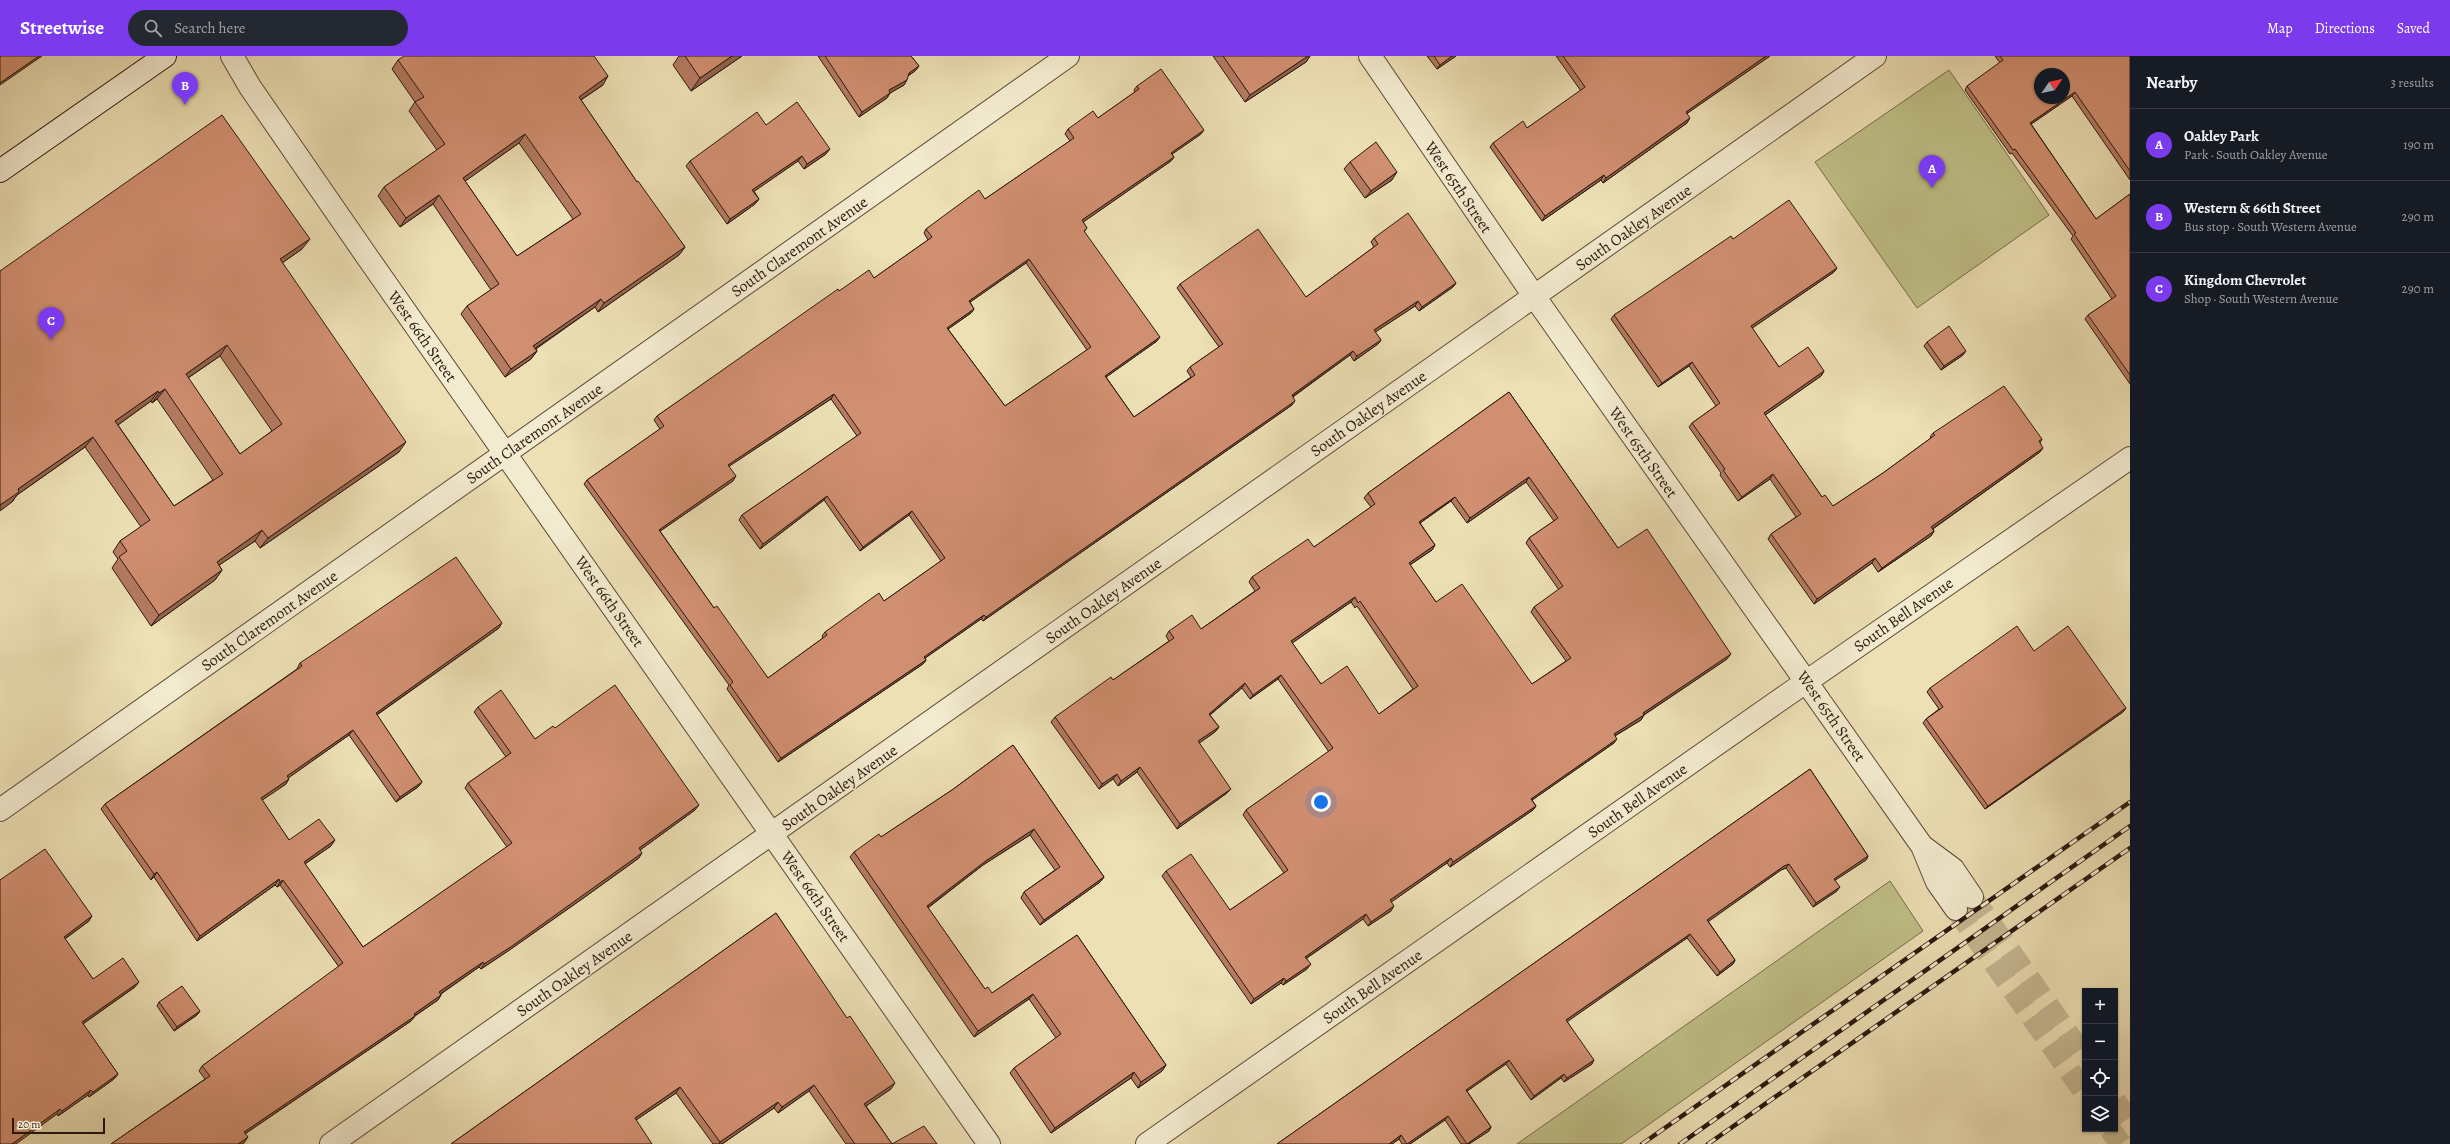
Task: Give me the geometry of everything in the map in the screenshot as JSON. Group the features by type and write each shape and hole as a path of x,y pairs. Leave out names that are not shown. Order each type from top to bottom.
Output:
{"street":[{"path":"0,171 165,56"},
{"name":"West 66th Street","path":"232,56 250,87 989,1144"},
{"name":"South Claremont Avenue","path":"0,810 1068,56"},
{"name":"West 65th Street","path":"1370,56 1534,296 1808,681 1922,846 1937,882 1964,903"},
{"name":"South Oakley Avenue","path":"331,1144 1875,56"},
{"name":"South Bell Avenue","path":"1147,1144 1808,681 2130,458"}],"green space":[{"path":"1949,70 2049,215 1917,308 1815,162"},
{"path":"1890,881 1923,931 1621,1144 1517,1144"}],"building":[{"path":"0,56 39,56 0,83"},
{"path":"404,56 594,56 608,76 579,97 637,182 638,181 685,247 604,303 601,299 533,346 537,351 511,369 467,306 499,284 439,195 406,218 384,187 445,144 415,102 424,97 398,60","holes":["525,134 581,214 517,256 463,178"]},
{"path":"685,56 732,56 700,78"},
{"path":"825,56 911,56 919,66 909,73 907,80 889,90 890,93 862,112"},
{"path":"1223,56 1308,56 1250,95"},
{"path":"1434,56 1452,56 1440,65"},
{"path":"1563,56 1766,56 1686,112 1690,118 1606,178 1604,175 1545,216 1493,143 1523,121 1527,128 1585,87"},
{"path":"2000,56 2130,56 2130,171 2075,92 2070,95 2070,68 2034,68 2034,104 2058,104 2030,123 2096,219 2130,194 2130,375 2088,315 2116,296 2074,234 2076,233 1967,86 2003,60"},
{"path":"1161,69 1204,130 1171,153 1174,157 1082,220 1087,228 1084,231 1160,337 1105,376 1134,417 1195,375 1190,367 1223,344 1180,284 1258,229 1306,297 1378,244 1374,238 1408,213 1456,283 1422,307 1418,301 1374,330 1381,340 1357,356 1353,351 1292,395 1295,401 986,617 984,615 924,657 926,660 781,758 730,685 733,682 587,480 664,426 657,416 838,289 839,291 869,270 874,278 932,237 926,229 979,190 985,199 1074,138 1068,129 1093,111 1098,118 1139,89 1137,86","holes":["1029,259 1091,347 1005,406 947,328 974,309 969,301","834,394 861,433 742,515 763,544 827,496 863,547 912,511 945,558 884,601 879,593 825,632 827,635 768,678 717,606 714,608 659,530 736,476 728,465"]},
{"path":"797,102 830,149 807,164 802,156 752,190 759,199 730,219 690,161 757,112 766,125"},
{"path":"222,115 310,239 280,259 406,442 268,538 262,530 217,562 222,570 159,615 119,557 127,551 120,541 150,520 93,437 18,489 19,492 0,505 0,271","holes":["227,345 282,424 240,454 186,374","165,389 223,474 174,506 115,421 158,391 159,393"]},
{"path":"1376,142 1397,172 1371,191 1350,162"},
{"path":"1789,200 1837,268 1751,326 1779,367 1808,347 1824,371 1764,413 1822,497 1825,495 1833,506 1883,473 1935,435 1933,433 2004,386 2042,439 2039,441 2043,448 1931,527 1934,531 1882,568 1875,558 1817,599 1771,534 1801,514 1773,474 1742,497 1723,470 1725,469 1692,423 1720,403 1692,362 1662,383 1614,315 1731,236 1733,239"},
{"path":"1949,326 1966,351 1944,366 1927,342"},
{"path":"1509,392 1618,548 1647,529 1731,654 1643,713 1644,715 1614,734 1617,739 1531,799 1536,806 1453,862 1451,858 1390,900 1394,906 1371,922 1366,914 1305,957 1311,964 1286,981 1284,978 1254,999 1166,871 1191,854 1230,910 1288,870 1246,810 1333,748 1281,675 1253,695 1245,683 1209,714 1219,727 1198,741 1231,789 1180,824 1140,767 1121,781 1117,774 1102,784 1055,717 1111,677 1113,680 1174,638 1169,631 1192,615 1201,629 1260,588 1252,577 1308,539 1314,547 1375,504 1368,493","holes":["1529,477 1558,518 1529,538 1563,586 1534,607 1571,658 1532,684 1462,584 1436,602 1409,563 1435,545 1419,522 1455,497 1470,518","1355,597 1358,603 1360,601 1418,686 1379,714 1347,666 1321,684 1291,641"]},
{"path":"456,557 502,623 376,713 422,782 400,797 353,730 287,776 289,779 261,798 289,840 319,819 335,840 304,862 363,947 512,843 468,783 511,753 478,707 501,690 535,739 553,726 555,728 615,685 699,805 639,848 642,853 512,946 484,964 483,962 439,992 441,995 414,1014 415,1016 244,1132 248,1137 238,1144 111,1144 210,1076 202,1066 343,963 283,880 280,882 279,879 200,936 157,872 154,874 105,804 302,666 300,663"},
{"path":"2017,626 2034,651 2068,626 2126,708 1988,806 1926,719 1943,707 1930,688"},
{"path":"1013,745 1104,877 1044,920 1024,892 1060,867 1034,829 987,860 927,906 985,989 988,987 992,993 1077,935 1166,1065 1141,1082 1134,1072 1055,1128 1014,1068 1061,1034 1033,994 978,1031 854,852 879,834 881,837 952,790"},
{"path":"1810,769 1868,856 1834,879 1840,887 1816,903 1789,864 1707,920 1735,960 1720,972 1690,934 1566,1020 1594,1060 1567,1078 1564,1074 1534,1096 1509,1060 1466,1090 1491,1127 1467,1144 1448,1116 1407,1144 1401,1135 1389,1144 1277,1144"},
{"path":"45,849 92,916 64,937 93,979 123,958 139,982 82,1022 118,1074 93,1092 91,1090 62,1111 60,1109 12,1144 0,1144 0,880"},
{"path":"776,913 847,1018 850,1016 895,1083 864,1104 892,1144 855,1144 814,1085 782,1107 778,1102 720,1142 680,1087 635,1118 652,1144 451,1144"},
{"path":"182,986 200,1011 177,1027 159,1002"},
{"path":"924,1126 937,1144 892,1144"}],"tunnel":[{"path":"1972,897 2082,1054"},
{"path":"1956,909 2082,1089"},
{"path":"2118,1105 2130,1122"},
{"path":"2112,1132 2121,1144"}],"railway":[{"path":"1642,1144 2130,802"},
{"path":"1680,1144 2130,826"},
{"path":"1708,1144 2130,848"}],"place":[{"name":"Western & 66th Street","path":"185,105"},
{"name":"Oakley Park","path":"1932,188"},
{"name":"Kingdom Chevrolet","path":"51,340"}]}
